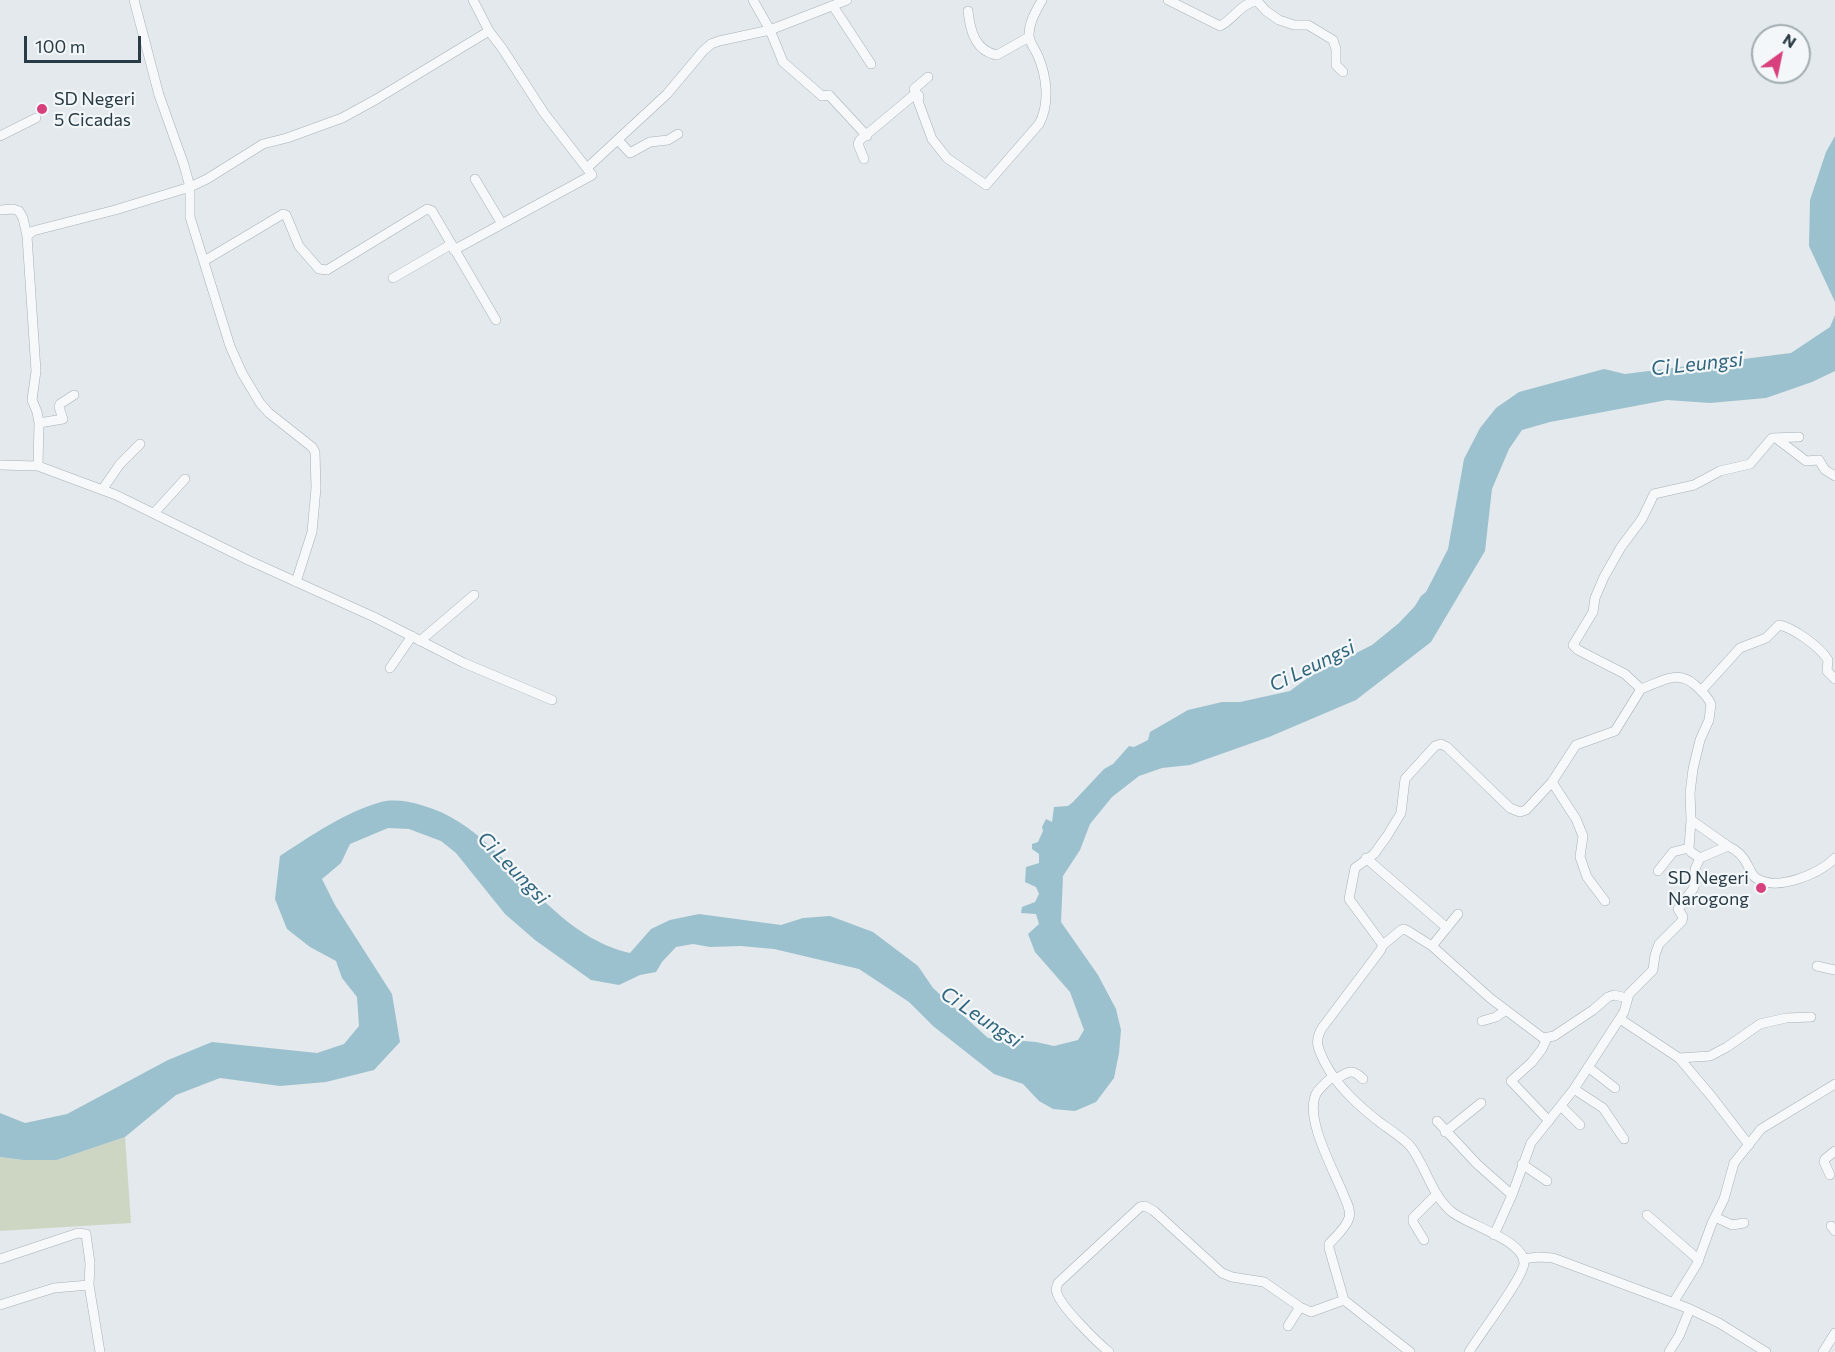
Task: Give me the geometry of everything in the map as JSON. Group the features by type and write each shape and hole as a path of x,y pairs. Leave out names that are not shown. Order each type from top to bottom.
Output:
{"street":[{"path":"134,0 159,94 184,165 190,187 190,217 230,346 250,388 269,413 312,447 315,452 316,488 312,532 296,582"},
{"path":"393,278 502,224 592,175 544,113 489,31 473,0"},
{"path":"753,0 770,30 783,63 822,96 829,95 867,136"},
{"path":"587,168 667,94 711,44 719,40 770,30 829,4 847,0"},
{"path":"928,77 914,89 919,96 918,101 932,139 947,158 986,185 1028,137 1045,113 1046,97 1041,65 1029,37 1032,19 1042,0"},
{"path":"1168,0 1220,26 1224,25 1239,10 1257,1 1279,20 1294,25 1308,25 1333,40 1336,49 1336,65 1343,72"},
{"path":"829,4 871,64"},
{"path":"968,11 971,30 977,44 993,54 1029,37"},
{"path":"27,236 33,231 115,210 190,187 263,144 287,138 342,118 489,31"},
{"path":"864,159 858,144 916,93"},
{"path":"0,136 36,118"},
{"path":"618,140 630,153 650,142 668,140 678,134"},
{"path":"475,178 502,224"},
{"path":"204,261 283,214 286,215 299,246 318,269 327,270 427,209 432,211 496,320"},
{"path":"0,210 19,211 27,236 36,371 32,400 39,423 38,466"},
{"path":"39,423 63,419 59,407 74,396"},
{"path":"1641,689 1625,674 1578,650 1573,645 1591,617 1595,598 1604,577 1646,512 1654,494 1694,485 1720,471 1750,464 1770,439 1799,437"},
{"path":"1776,438 1806,461 1819,460 1825,470 1835,476"},
{"path":"102,490 120,464 140,444"},
{"path":"0,465 38,466 102,490 366,613 483,672 552,700"},
{"path":"154,513 185,479"},
{"path":"390,668 416,639 474,595"},
{"path":"1701,691 1740,648 1766,638 1779,625 1802,636 1823,652 1828,660 1827,671 1835,679"},
{"path":"1383,945 1349,899 1354,868 1377,850 1401,813 1404,782 1408,774 1434,746 1441,744 1448,747 1515,811 1520,813 1526,810 1552,782 1576,745 1615,731 1641,689 1679,676 1689,680 1701,691 1709,700 1712,708 1700,740 1690,793 1689,848 1700,858"},
{"path":"1552,782 1576,819 1583,836 1580,857 1587,878 1605,901"},
{"path":"1691,820 1737,850 1752,874 1767,882 1800,879 1814,874 1835,858"},
{"path":"1494,1234 1512,1195 1531,1143 1574,1089 1620,1018 1626,1006 1626,998 1653,970 1659,944 1682,921 1683,917 1678,909 1693,889 1697,879 1695,869 1700,858 1728,846"},
{"path":"1658,871 1673,852 1689,848"},
{"path":"1366,858 1447,928"},
{"path":"1432,946 1458,914"},
{"path":"1469,1352 1518,1280 1524,1259 1511,1243 1453,1213 1437,1194 1410,1146 1368,1113 1333,1078 1317,1048 1316,1039 1383,945 1404,929 1432,946 1540,1036 1547,1038 1554,1036 1608,997 1626,998"},
{"path":"1817,966 1835,970"},
{"path":"1482,1021 1496,1017 1506,1010"},
{"path":"1679,1058 1710,1056 1760,1024 1786,1018 1811,1017"},
{"path":"1620,1018 1679,1058 1749,1145"},
{"path":"1547,1038 1532,1062 1511,1081 1549,1121"},
{"path":"1587,1067 1615,1088"},
{"path":"1363,1079 1356,1072 1351,1071 1333,1078 1317,1092 1315,1098 1315,1115 1323,1151 1349,1208 1347,1222 1329,1244 1329,1248 1344,1300 1410,1352"},
{"path":"1673,1303 1699,1260 1724,1199 1734,1163 1761,1129 1835,1084"},
{"path":"1574,1089 1603,1108 1624,1139"},
{"path":"1445,1132 1481,1103"},
{"path":"1562,1106 1580,1125"},
{"path":"1437,1121 1477,1164 1512,1195"},
{"path":"1830,1175 1824,1162 1835,1151"},
{"path":"1522,1164 1547,1181"},
{"path":"1424,1240 1413,1218 1437,1194"},
{"path":"1108,1352 1091,1336 1061,1300 1056,1288 1058,1283 1140,1207 1144,1206 1154,1211 1222,1273 1232,1277 1264,1282 1300,1307 1311,1311 1318,1311 1344,1300"},
{"path":"1647,1215 1699,1260"},
{"path":"1715,1217 1732,1225 1744,1223"},
{"path":"0,1259 82,1232 88,1237 89,1285 100,1352"},
{"path":"1524,1259 1553,1258 1690,1309 1719,1323 1766,1352"},
{"path":"0,1305 54,1288 89,1285"},
{"path":"1288,1326 1300,1307"},
{"path":"1669,1352 1679,1336 1690,1309"},
{"path":"1823,1352 1835,1333"}],"green space":[{"path":"125,1137 131,1223 0,1231 0,1157 57,1160"}],"water":[{"path":"1835,136 1835,302 1809,246 1810,200 1826,152"},
{"path":"1835,315 1835,371 1812,382 1766,398 1710,403 1667,400 1550,422 1522,430 1509,449 1492,489 1485,551 1431,642 1356,700 1269,737 1190,765 1162,768 1139,776 1112,797 1090,824 1080,850 1063,876 1061,922 1098,975 1116,1009 1121,1030 1114,1078 1096,1102 1075,1111 1053,1109 1039,1101 1023,1084 994,1074 933,1026 909,1002 859,969 774,949 741,946 710,947 693,944 676,947 656,972 640,975 619,985 591,980 535,940 505,914 456,853 441,841 409,829 388,828 350,844 341,863 322,879 335,905 392,994 400,1042 374,1070 326,1082 280,1086 220,1078 176,1095 125,1137 57,1160 0,1157 0,1113 25,1123 67,1114 168,1060 212,1042 317,1053 344,1044 359,1026 357,997 342,978 336,961 310,947 287,929 275,899 280,856 342,818 368,806 386,801 416,804 442,813 461,823 494,850 563,918 609,947 630,953 651,929 670,920 699,914 781,925 803,918 830,916 873,932 918,966 933,988 988,1038 1036,1042 1054,1046 1078,1040 1084,1030 1070,992 1035,952 1028,934 1039,924 1036,914 1021,913 1022,907 1035,902 1039,894 1036,887 1025,882 1026,867 1039,863 1039,854 1032,849 1032,844 1038,842 1046,819 1052,822 1054,807 1068,806 1129,746 1134,747 1148,740 1150,732 1188,710 1290,691 1309,677 1372,645 1399,623 1426,592 1448,549 1464,459 1480,428 1496,408 1519,392 1604,369 1625,374 1791,353 1830,327"}],"place":[{"name":"SD Negeri 5 Cicadas","path":"42,109"},
{"name":"SD Negeri Narogong","path":"1761,888"}],"water label":[{"name":"Ci Leungsi","path":"1697,364"},
{"name":"Ci Leungsi","path":"1312,666"},
{"name":"Ci Leungsi","path":"513,868"},
{"name":"Ci Leungsi","path":"981,1017"}]}
